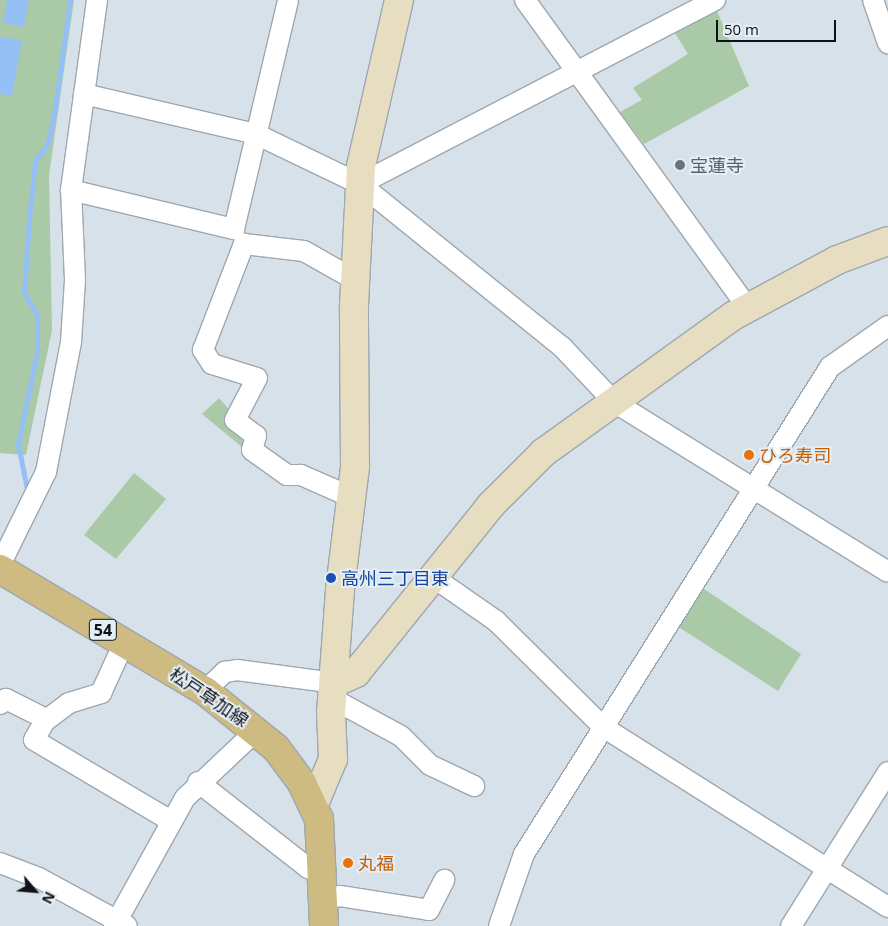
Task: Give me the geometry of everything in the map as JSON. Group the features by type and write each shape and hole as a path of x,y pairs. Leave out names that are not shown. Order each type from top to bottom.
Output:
{"main road":[{"name":"松戸草加線","path":"0,567 206,691 257,730 289,764 314,804 322,839 324,926"}],"street":[{"path":"0,567 46,472 72,342 75,280 71,190 97,0"},
{"path":"71,190 234,229 288,0"},
{"path":"314,804 333,759 333,691 351,497 357,402 355,280 360,184 399,0"},
{"path":"525,0 576,73 748,308"},
{"path":"360,184 715,0"},
{"path":"873,0 888,43"},
{"path":"84,94 256,134 360,184 562,347 614,402 888,572"},
{"path":"333,691 356,673 491,505 543,453 748,308 837,260 888,241"},
{"path":"351,497 301,475 287,475 252,450 256,436 235,420 256,378 212,364 203,350 244,244 304,251 355,280"},
{"path":"499,926 524,854 830,367 888,326"},
{"path":"433,577 496,620 603,727 888,907"},
{"path":"124,643 101,693 69,703 44,721 34,740 171,821"},
{"path":"206,691 225,672 237,670 333,691 400,736 430,765 474,786"},
{"path":"0,704 6,699 44,721"},
{"path":"0,863 39,878 119,924 171,821 198,782 257,730"},
{"path":"791,926 888,772"},
{"path":"198,782 308,868 323,886 340,896 429,910 444,880"}],"green space":[{"path":"0,0 74,0 49,175 52,330 26,455 0,453"},
{"path":"717,11 749,86 644,144 620,112 642,100 633,88 688,54 673,30"},
{"path":"219,398 253,437 248,452 202,414"},
{"path":"134,473 166,499 116,559 84,535"},
{"path":"701,587 801,654 778,691 677,626"}],"water":[{"path":"7,0 29,0 24,27 3,23"},
{"path":"0,37 22,40 12,96 0,94"}],"waterway":[{"path":"28,494 18,444 37,352 37,316 24,292 29,219 35,161 47,145 55,109 70,0"}],"place":[{"name":"宝蓮寺","path":"680,165"},
{"name":"ひろ寿司","path":"749,455"},
{"name":"高州三丁目東","path":"331,578"},
{"name":"丸福","path":"348,863"}]}
